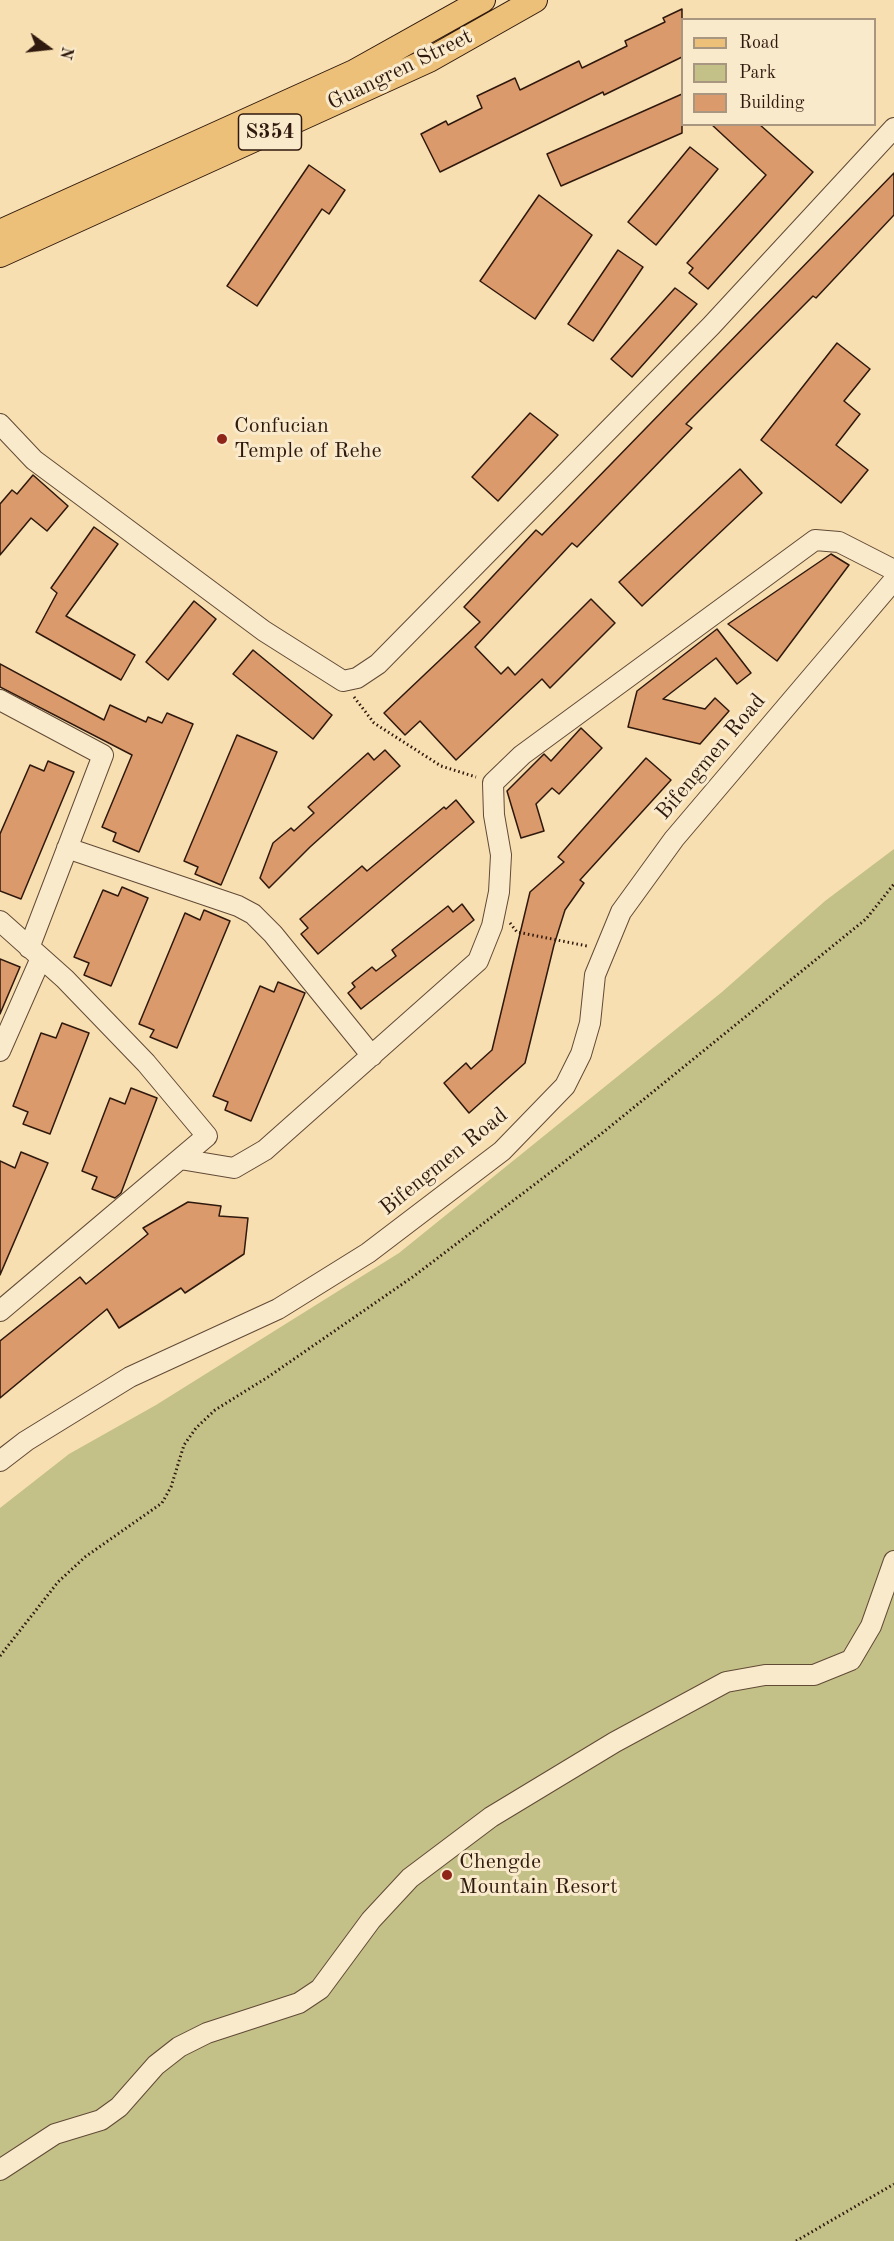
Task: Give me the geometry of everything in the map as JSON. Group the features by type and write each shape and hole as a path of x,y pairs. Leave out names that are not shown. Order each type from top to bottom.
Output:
{"main road":[{"name":"Guangren Street","path":"0,232 354,72 483,0"},
{"name":"Guangren Street","path":"0,255 429,60 535,0"}],"street":[{"path":"0,424 34,460 264,631 342,681 357,678 378,664 711,326 894,128"},
{"path":"180,1159 234,1168 265,1150 478,961 492,926 499,892 501,855 494,815 493,783 522,755 815,540 839,542 894,570"},
{"name":"Bifengmen Road","path":"0,1461 26,1441 130,1377 278,1309 368,1253 502,1150 565,1086 581,1054 590,1023 595,975 621,912 674,839 894,580"},
{"path":"0,700 104,755 67,848 35,953 0,1051"},
{"path":"67,848 238,906 254,914 273,934 372,1056"},
{"path":"0,921 65,979 146,1063 207,1136 0,1311"},
{"path":"0,2170 55,2134 101,2120 119,2107 150,2070 179,2047 207,2033 299,2003 320,1989 371,1920 410,1878 490,1817 605,1748 726,1682 765,1676 814,1675 851,1660 872,1626 894,1561"}],"path":[{"path":"342,681 374,723 441,766 493,783"},
{"path":"0,1656 58,1582 85,1557 162,1503 171,1487 184,1445 196,1428 214,1410 268,1377 414,1276 601,1134 866,919 894,884"},
{"path":"508,920 517,932 606,950"},
{"path":"796,2241 894,2184"}],"green space":[{"name":"Chengde Mountain Resort","path":"894,849 894,2241 0,2241 0,1508 69,1454 156,1405 399,1253 722,992 825,901"}],"building":[{"path":"682,9 681,57 604,95 603,92 440,172 421,134 446,121 448,125 482,108 477,96 515,78 520,90 579,61 582,68 627,46 625,41 665,22 663,18"},
{"path":"681,94 682,133 561,186 547,154"},
{"path":"713,126 761,126 813,172 708,289 689,273 693,268 687,263 766,175"},
{"path":"690,147 718,169 656,245 628,222"},
{"path":"309,165 345,190 329,214 322,209 257,306 227,286"},
{"path":"894,173 894,215 816,298 813,296 686,424 692,428 577,547 572,543 475,647 501,674 508,667 515,675 591,599 615,623 550,688 542,679 456,760 420,721 405,735 384,713 480,622 464,607 536,530 542,535"},
{"path":"539,195 592,235 535,319 480,281"},
{"path":"618,250 643,267 593,341 568,324"},
{"path":"675,288 697,304 632,377 611,359"},
{"path":"837,343 870,369 844,401 860,414 836,445 868,470 841,503 761,440"},
{"path":"530,413 558,435 498,501 472,477"},
{"path":"740,469 762,493 642,606 619,582"},
{"path":"33,475 68,506 47,531 31,518 0,555 0,504 12,490 17,494"},
{"path":"94,527 118,544 66,616 135,655 121,680 36,632 57,593 51,588"},
{"path":"831,554 849,565 777,661 728,624"},
{"path":"194,601 216,619 168,680 146,662"},
{"path":"717,629 751,673 737,684 716,658 663,699 705,709 715,698 729,711 700,744 628,727 637,691"},
{"path":"253,650 332,715 313,739 233,674"},
{"path":"0,664 104,720 110,705 146,722 148,717 162,723 167,713 193,724 139,852 113,841 116,833 102,827 132,755 0,687"},
{"path":"581,728 602,748 559,794 552,788 536,804 544,831 521,838 507,791 544,754 551,761"},
{"path":"237,735 277,752 221,885 195,874 198,867 184,861"},
{"path":"385,750 400,766 310,847 269,888 260,878 273,843 291,828 294,831 314,813 308,807 368,753 374,760"},
{"path":"646,758 671,780 580,880 584,883 565,910 554,945 525,1063 469,1113 444,1083 466,1063 471,1069 492,1050 530,892 564,862 558,857"},
{"path":"48,761 74,772 21,899 0,891 0,834 30,765 44,771"},
{"path":"456,800 474,822 318,954 301,934 308,928 300,919 362,866 367,871 444,807 446,809"},
{"path":"122,887 148,898 111,986 84,975 89,963 74,957 103,890 118,896"},
{"path":"462,904 474,920 361,1009 348,993 355,987 352,983 372,967 376,971 396,956 392,950 448,906 453,912"},
{"path":"204,910 230,921 177,1048 150,1037 154,1030 139,1024 185,913 200,920"},
{"path":"0,959 20,967 0,1014"},
{"path":"278,982 305,993 251,1121 225,1110 228,1102 213,1096 260,986 274,992"},
{"path":"62,1023 89,1033 50,1134 23,1124 28,1112 13,1106 41,1033 56,1038"},
{"path":"131,1088 157,1098 121,1193 115,1198 92,1189 97,1177 82,1171 110,1098 125,1104"},
{"path":"21,1152 48,1163 0,1275 0,1161 15,1168"},
{"path":"188,1202 221,1206 219,1216 248,1218 244,1254 185,1293 181,1288 119,1328 107,1309 0,1398 0,1341 80,1277 86,1284 148,1234 143,1228"}],"place":[{"name":"Confucian Temple of Rehe","path":"222,439"},
{"name":"Chengde Mountain Resort","path":"447,1875"}]}
